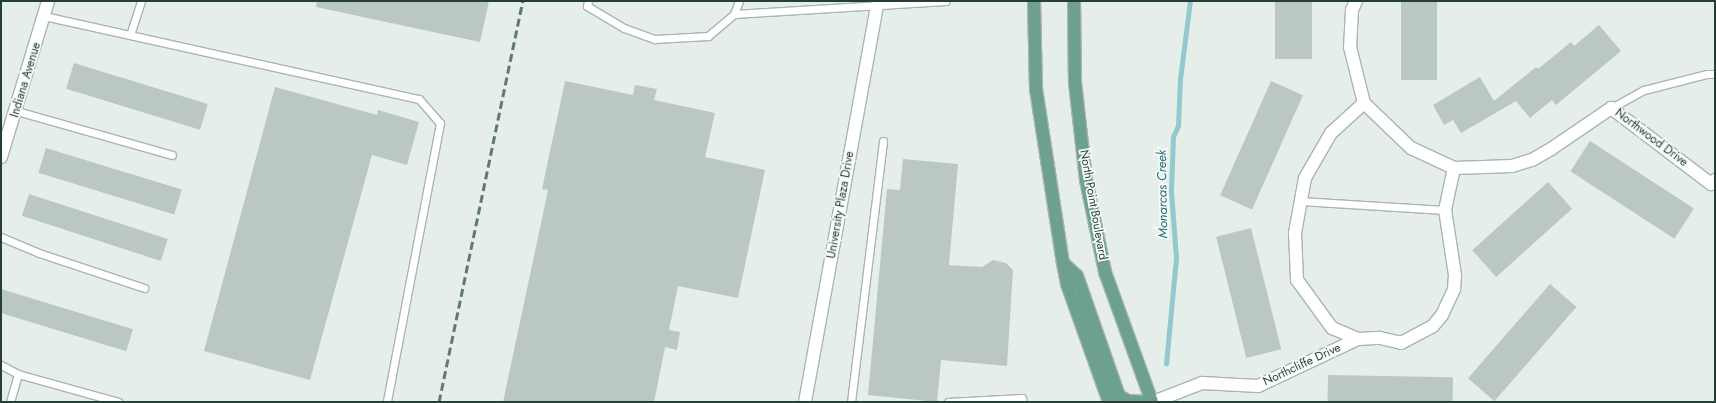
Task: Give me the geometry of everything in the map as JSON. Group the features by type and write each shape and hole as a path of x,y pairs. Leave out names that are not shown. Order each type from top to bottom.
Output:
{"main road":[{"path":"1034,1 1036,89 1063,263 1067,284 1109,402"},
{"name":"North Point Boulevard","path":"1074,1 1074,82 1086,180 1106,272 1152,402"},
{"path":"1063,263 1077,276 1119,396 1128,401 1148,402"}],"street":[{"name":"Indiana Avenue","path":"1,158 17,111 48,1"},
{"path":"1356,1 1352,10 1350,47 1364,103"},
{"name":"University Plaza Drive","path":"805,402 876,4"},
{"name":"Northcliffe Drive","path":"1358,339 1332,328 1297,280 1295,233 1305,178 1332,133 1364,103"},
{"name":"Northwood Drive","path":"1364,103 1411,148 1454,168 1497,168 1532,160 1611,108 1711,184 1715,180"},
{"name":"Northcliffe Drive","path":"1152,402 1202,383 1258,386 1358,339 1380,338 1401,344 1408,342 1433,326 1442,315 1452,296 1455,274 1445,210 1454,168"}],"lane":[{"path":"130,35 141,1"},
{"path":"588,1 587,6 624,28 655,39 708,36 734,14 739,1"},
{"path":"734,14 876,4 946,1"},
{"path":"44,16 419,99 440,123 387,402"},
{"path":"1611,108 1644,90 1707,74 1715,74"},
{"path":"17,111 172,155"},
{"path":"851,402 883,141"},
{"path":"1300,201 1445,210"},
{"path":"1,237 39,253 144,288"},
{"path":"1,365 18,374 118,402"},
{"path":"10,402 18,374"},
{"path":"948,402 1022,398 1023,402"}],"building":[{"path":"317,1 489,1 480,42 316,7"},
{"path":"1275,1 1312,1 1312,59 1275,59"},
{"path":"1401,1 1437,1 1437,80 1401,80"},
{"path":"1599,25 1621,51 1556,105 1552,100 1530,118 1516,101 1461,133 1453,120 1444,125 1433,105 1480,77 1494,101 1536,67 1538,69 1571,42 1574,46"},
{"path":"74,63 208,104 200,130 66,89"},
{"path":"565,81 633,95 635,85 657,89 654,100 715,113 705,157 765,170 738,298 678,286 669,330 680,332 677,350 665,347 654,402 503,402 548,190 542,189"},
{"path":"1271,81 1303,95 1252,209 1220,195"},
{"path":"275,87 377,115 378,110 419,122 407,165 372,155 310,380 204,351"},
{"path":"1590,141 1694,209 1674,239 1570,171"},
{"path":"46,148 182,190 174,214 38,173"},
{"path":"903,159 958,164 949,265 982,267 993,260 1006,263 1013,270 1007,366 941,360 937,402 868,395 887,189 900,190"},
{"path":"1548,182 1572,209 1496,277 1472,250"},
{"path":"29,194 168,239 161,261 22,216"},
{"path":"1251,228 1281,349 1246,358 1216,237"},
{"path":"1550,284 1576,307 1494,401 1468,378"},
{"path":"1,289 133,329 126,351 1,313"},
{"path":"1328,375 1453,377 1453,402 1328,402"}],"waterway":[{"name":"Monarcas Creek","path":"1166,364 1176,258 1171,191 1173,137 1178,126 1180,79 1190,1"}],"railway":[{"path":"439,402 523,1"}]}
